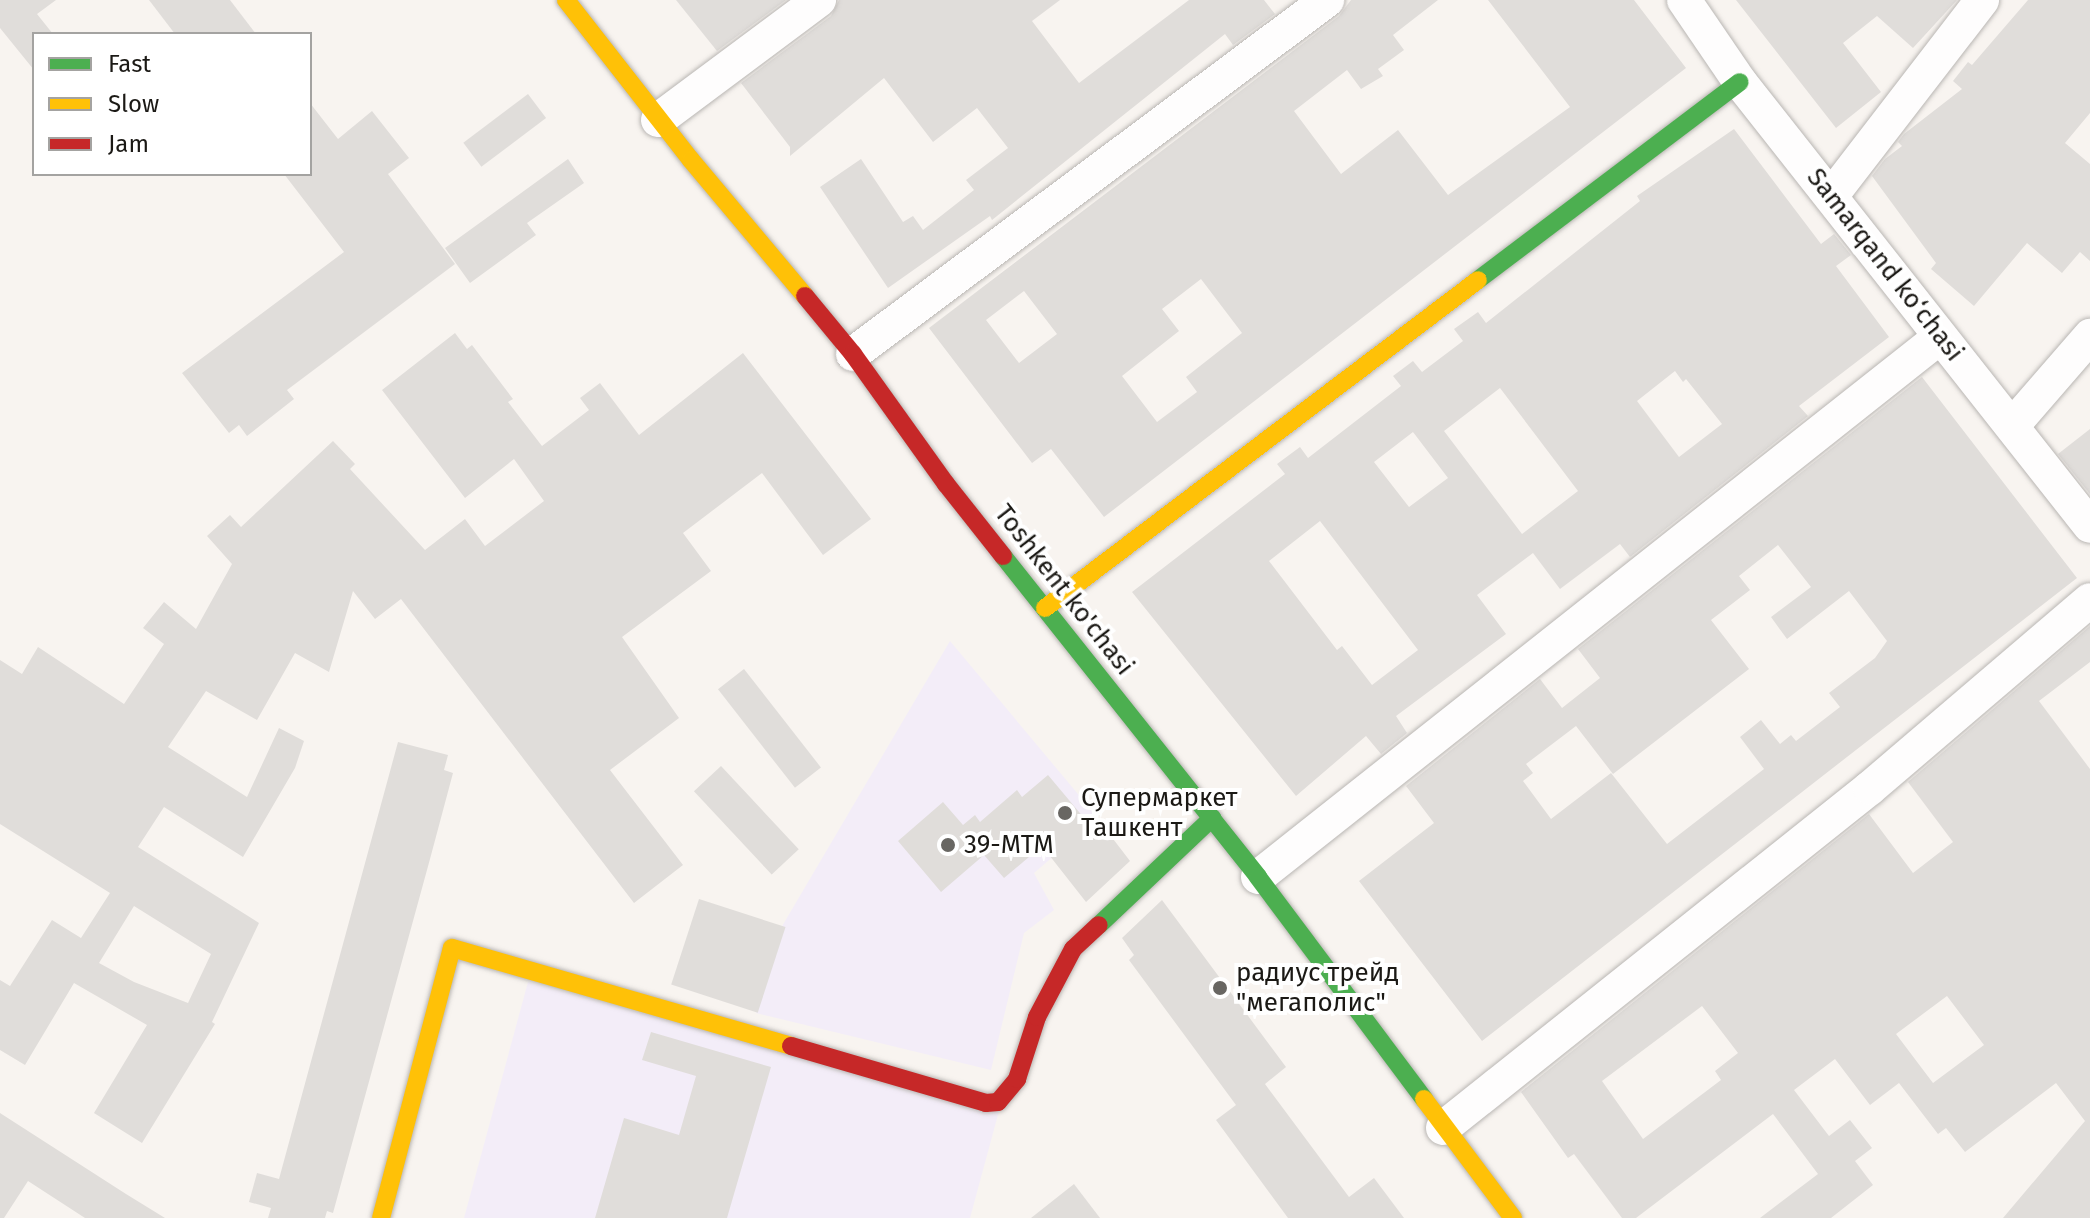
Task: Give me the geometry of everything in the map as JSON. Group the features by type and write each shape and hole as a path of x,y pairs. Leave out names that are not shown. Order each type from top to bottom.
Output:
{"street":[{"name":"Toshkent ko'chasi","path":"566,0 658,120 853,354 946,484 1258,877 1513,1218"},
{"path":"658,120 819,0"},
{"path":"853,354 1327,0"},
{"name":"Samarqand ko‘chasi","path":"1684,0 1740,82 2090,526"},
{"path":"1832,195 1982,0"},
{"path":"1045,608 1740,82"},
{"path":"2013,425 2090,336"},
{"path":"1258,877 1940,337"},
{"path":"1443,1128 1870,788 2090,600"},
{"path":"381,1218 452,948 986,1103 998,1102 1017,1079 1037,1017 1073,949 1212,818"}],"shaded area":[{"name":"39-MTM","path":"950,641 1098,818 1034,873 1054,910 1024,933 991,1070 756,1013 781,928"},
{"path":"528,982 999,1111 970,1218 464,1218"}],"building":[{"path":"0,0 56,0 37,14 51,32 32,32 32,68 0,28"},
{"path":"149,0 230,0 254,32 173,32"},
{"path":"676,0 786,0 717,51"},
{"path":"839,0 1060,0 1032,21 1079,83 1189,0 1264,0 1275,14 1233,45 1225,34 992,220 990,216 888,288 820,187 861,159 903,222 913,216 923,230 974,190 966,180 1008,148 977,108 933,142 884,78 790,156 790,147 741,83 831,16"},
{"path":"1351,0 1438,0 1393,35 1404,50 1378,69 1383,76 1361,89 1347,70 1294,111 1341,174 1398,130 1448,195 1570,107 1488,0 1634,0 1686,68 1104,517 1051,449 1032,463 929,328 1339,16","holes":["1201,279 1242,333 1186,377 1197,392 1157,422 1122,376 1179,331 1162,309","1024,291 1057,334 1019,363 986,320"]},
{"path":"1736,0 1957,0 1913,48 1877,16 1843,43 1881,92 1836,128"},
{"path":"2028,0 2090,0 2090,113 2065,143 2090,164 2090,261 2080,252 2062,273 2027,243 1974,306 1931,269 1936,263 1872,176 1885,159 1902,146 1898,142 1904,134 1962,89 1953,81 1968,62 1972,65"},
{"path":"528,94 546,118 481,167 463,143"},
{"path":"312,106 338,139 372,111 409,158 388,174 455,264 287,390 294,399 247,436 239,425 229,433 182,373 344,252 286,176 312,176"},
{"path":"1734,129 1821,244 1834,234 1851,255 1836,266 1889,337 1799,406 1808,416 1630,557 1620,544 1560,589 1533,553 1477,595 1506,634 1396,716 1407,733 1381,754 1366,736 1296,796 1132,592 1285,474 1277,464 1300,447 1308,458 1401,386 1393,376 1413,361 1422,372 1463,341 1454,329 1478,312 1486,323 1640,201 1637,196","holes":["1675,371 1683,382 1686,379 1722,424 1679,457 1637,401","1500,388 1578,491 1522,534 1444,431","1413,432 1448,478 1409,507 1374,462","1320,521 1418,650 1372,685 1342,646 1337,650 1269,561"]},
{"path":"568,159 584,183 527,223 536,235 470,283 445,248"},
{"path":"455,333 467,349 472,345 513,399 508,402 542,446 589,410 580,398 600,383 639,435 743,353 871,519 823,555 762,473 683,533 711,571 622,637 679,718 610,770 683,865 634,903 401,599 375,619 353,591 329,672 295,653 257,720 206,691 168,747 247,797 279,728 304,741 295,768 243,857 164,807 138,847 259,923 212,1022 215,1024 142,1143 94,1113 147,1025 74,983 25,1065 0,1050 0,980 10,986 52,920 81,938 110,893 0,824 0,660 22,674 38,647 124,704 164,644 143,628 164,602 196,629 232,564 207,536 230,515 241,527 333,441 355,464 350,469 425,550 465,519 485,546 544,501 514,459 465,498 382,390","holes":["134,906 211,954 188,1003 134,982 99,963"]},
{"path":"1922,377 2077,578 1482,1041 1359,881 1434,823 1406,786 1540,679 1562,708 1600,678 1578,649","holes":["1778,545 1811,587 1771,617 1787,639 1849,591 1887,641 1875,658 1829,693 1840,707 1796,741 1791,735 1780,744 1761,720 1740,737 1764,769 1667,844 1611,773 1551,819 1523,781 1533,773 1526,764 1576,726 1613,774 1749,669 1711,620 1750,590 1739,576"]},
{"path":"2090,429 2090,494 2058,454"},
{"path":"2090,626 2090,662 2039,701 2090,769 2090,1218 2003,1218 2085,1121 2056,1083 1965,1152 1946,1128 1938,1134 1899,1083 1870,1105 1835,1059 1794,1090 1829,1136 1850,1120 1872,1148 1855,1161 1873,1185 1831,1218 1760,1218 1818,1174 1773,1114 1636,1218 1622,1218 1574,1154 1568,1158 1521,1092 1869,814 1913,873 1953,842 1908,782","holes":["1947,996 1984,1045 1933,1083 1896,1034","1702,1006 1738,1053 1715,1071 1721,1080 1643,1139 1602,1081"]},
{"path":"744,669 821,768 795,788 718,689"},
{"path":"398,742 448,755 444,770 453,773 430,859 333,1213 327,1211 325,1218 268,1218 271,1208 249,1202 257,1173 279,1179"},
{"path":"721,766 799,849 772,875 694,791"},
{"name":"39-MTM","path":"1048,775 1100,837 1107,831 1130,861 1086,902 1042,846 1004,878 984,855 941,892 898,841 943,802 963,825 975,815 980,822 1017,790 1022,797"},
{"path":"699,899 786,927 758,1013 671,985"},
{"path":"1162,900 1286,1067 1265,1084 1349,1197 1374,1178 1404,1218 1288,1218 1216,1120 1236,1105 1129,960 1134,955 1122,938"},
{"path":"651,1032 771,1067 727,1218 595,1218 624,1118 679,1135 696,1076 642,1060"},
{"path":"0,1113 165,1218 85,1218 28,1181 4,1218 0,1218"},
{"path":"1074,1184 1100,1218 1031,1218"}],"traffic: fast":[{"path":"1478,280 1740,82"},
{"path":"1003,556 1258,877 1424,1099"},
{"path":"1099,925 1212,818"}],"traffic: slow":[{"path":"566,0 691,160 805,296"},
{"path":"1045,608 1478,280"},
{"path":"381,1218 452,948 791,1046"},
{"path":"1424,1099 1513,1218"}],"traffic: jam":[{"path":"805,296 853,354 946,484 1003,556"},
{"path":"791,1046 986,1103 998,1102 1017,1079 1037,1017 1073,949 1099,925"}],"place":[{"name":"Супермаркет Ташкент","path":"1065,813"},
{"name":"39-MTM","path":"948,845"},
{"name":"радиус трейд \"мегаполис\"","path":"1220,988"}]}
